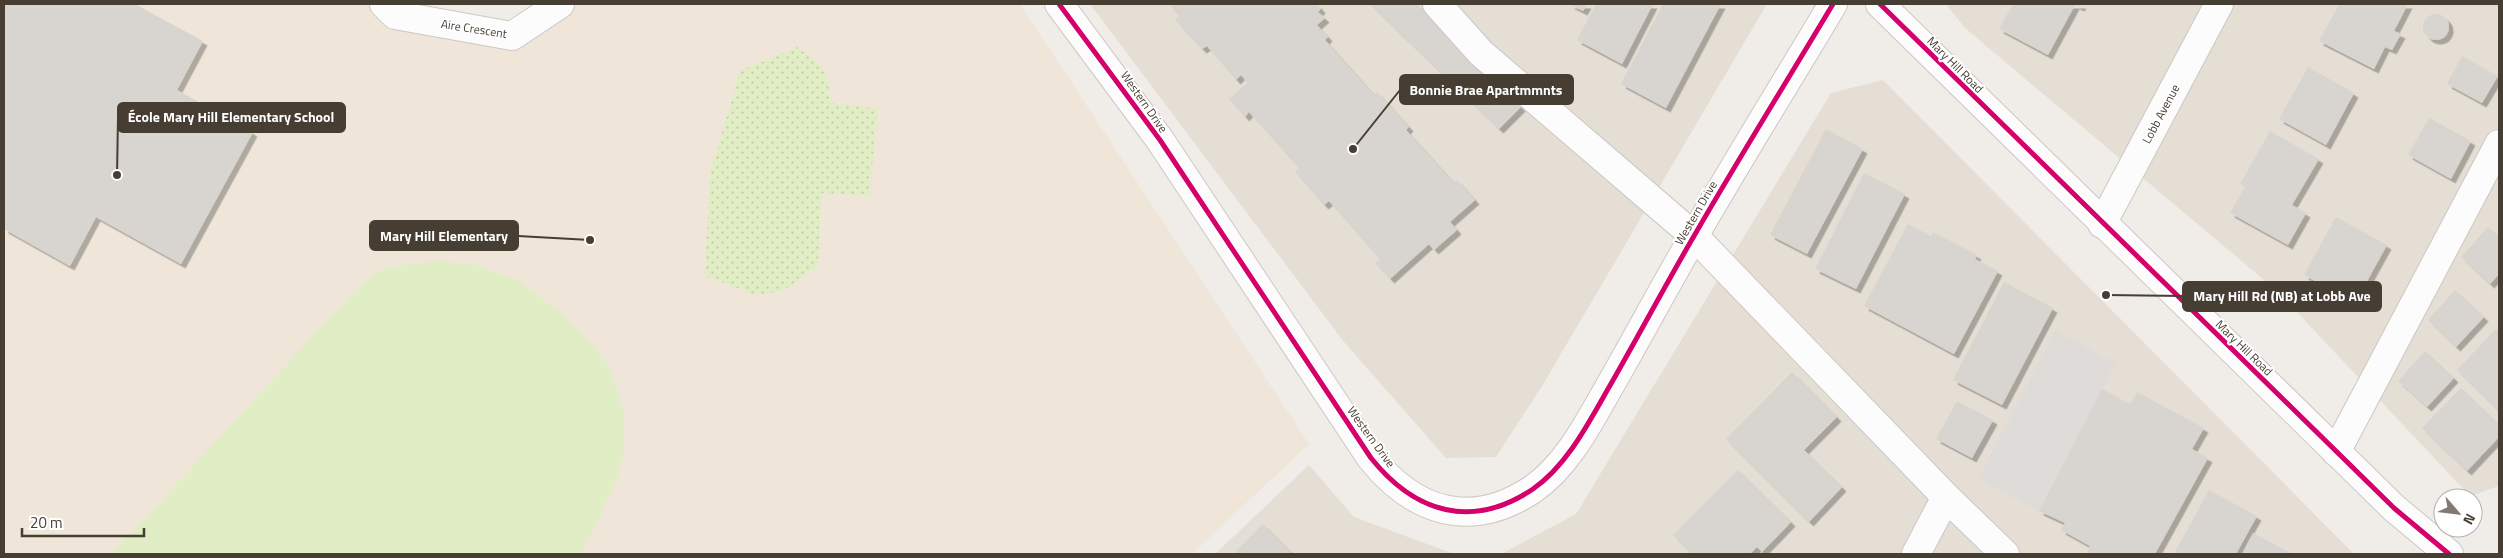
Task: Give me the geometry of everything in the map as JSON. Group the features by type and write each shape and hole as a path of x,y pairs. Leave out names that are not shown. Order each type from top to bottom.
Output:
{"street":[{"name":"Aire Crescent","path":"384,4 395,16 512,36 560,4"},
{"name":"Western Drive","path":"1059,4 1160,140 1362,446 1398,487 1434,507 1465,512 1500,507 1535,488 1564,460 1595,410 1694,236 1833,4"},
{"path":"1437,4 1481,53 1694,236 1946,497 2005,554"},
{"name":"Mary Hill Road","path":"1880,4 2336,452 2394,508 2449,554"},
{"name":"Lobb Avenue","path":"2102,224 2220,4"},
{"path":"2336,452 2499,144"},
{"path":"1916,554 1946,497"}],"shaded area":[{"path":"4,4 384,4 512,36 560,4 1020,4 1309,444 1192,554 4,554"},
{"path":"1090,4 1767,4 1542,386 1496,457 1446,458 1344,342"},
{"path":"1946,4 2499,4 2499,486 2483,492 2483,488 2462,488 2277,291 1965,28"},
{"path":"1883,80 2354,554 1501,554 1576,514 1831,93"},
{"path":"2055,331 2116,363 2039,511 1978,479"},
{"path":"1309,465 1354,517 1454,554 1215,554"}],"green space":[{"path":"797,47 823,69 828,82 831,103 878,109 869,196 822,193 818,265 783,291 756,295 705,276 710,174 740,71"},
{"path":"436,261 472,264 516,279 566,316 608,364 624,412 624,450 616,482 582,554 112,554 354,291 383,268"}],"building":[{"path":"4,4 135,4 203,41 177,90 253,132 181,264 96,217 70,266 4,229"},
{"path":"1169,4 1317,4 1321,9 1318,12 1325,18 1317,25 1328,37 1325,40 1374,95 1377,92 1409,127 1406,130 1454,183 1457,180 1475,200 1450,222 1457,230 1434,250 1429,244 1390,279 1375,263 1380,259 1329,201 1324,205 1295,172 1299,168 1249,112 1245,117 1229,99 1248,83 1241,75 1236,80 1207,46 1202,49 1175,20 1180,15"},
{"path":"1370,4 1417,4 1521,107 1499,129"},
{"path":"1569,4 1587,4 1583,11"},
{"path":"1596,4 1653,4 1622,64 1577,40"},
{"path":"1663,4 1721,4 1666,108 1621,84"},
{"path":"2013,4 2082,4 2080,7 2075,5 2048,55 1999,29"},
{"path":"2339,4 2408,4 2394,31 2401,34 2392,50 2385,47 2374,69 2319,41"},
{"path":"2436,14 2445,18 2449,27 2445,36 2436,40 2427,36 2423,27 2427,18"},
{"path":"2462,56 2498,76 2482,103 2447,84"},
{"path":"2308,67 2354,93 2326,145 2279,119"},
{"path":"2429,118 2471,141 2451,179 2408,155"},
{"path":"1826,129 1863,149 1807,254 1770,235"},
{"path":"2270,131 2319,159 2292,205 2306,213 2288,245 2230,213 2245,187 2240,184"},
{"path":"1864,173 1905,194 1856,289 1815,269"},
{"path":"2336,217 2387,245 2355,303 2304,275"},
{"path":"1908,224 1931,236 1933,232 1977,255 1975,259 1998,271 1954,354 1864,306"},
{"path":"2488,227 2499,237 2499,274 2490,284 2461,257"},
{"path":"2004,282 2053,308 2002,405 1953,380"},
{"path":"2455,290 2484,317 2456,347 2428,320"},
{"path":"2496,329 2499,332 2499,411 2457,370"},
{"path":"2425,351 2454,378 2427,407 2398,381"},
{"path":"1792,372 1837,417 1804,450 1842,487 1809,522 1726,439"},
{"path":"2461,388 2499,425 2499,437 2467,471 2422,428"},
{"path":"2102,389 2130,404 2137,392 2204,428 2192,449 2208,458 2155,554 2087,554 2090,546 2061,530 2065,523 2039,511"},
{"path":"1957,401 1993,420 1972,458 1936,439"},
{"path":"1738,470 1791,522 1762,552 1757,547 1750,554 1692,554 1673,535"},
{"path":"2209,490 2257,516 2236,554 2174,554"},
{"path":"1263,524 1291,552 1289,554 1233,554"},
{"path":"2253,533 2293,554 2242,554"}],"cycle path":[{"path":"1059,4 1160,140 1371,458 1388,477 1406,492 1426,503 1446,509 1467,512 1488,509 1510,502 1533,489 1546,479 1568,454 1596,410 1711,207 1833,4"},
{"path":"1880,4 2394,508 2449,554"}],"place":[{"name":"Bonnie Brae Apartmmnts","path":"1353,149"},
{"name":"École Mary Hill Elementary School","path":"117,175"},
{"name":"Mary Hill Elementary","path":"590,240"},
{"name":"Mary Hill Rd (NB) at Lobb Ave","path":"2106,295"}]}
